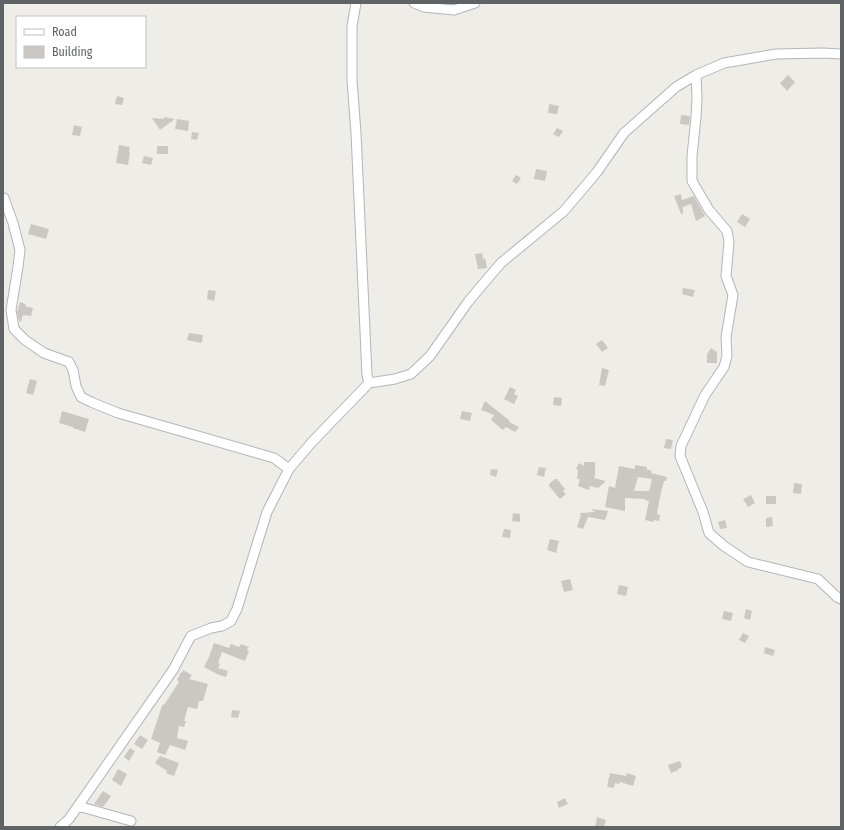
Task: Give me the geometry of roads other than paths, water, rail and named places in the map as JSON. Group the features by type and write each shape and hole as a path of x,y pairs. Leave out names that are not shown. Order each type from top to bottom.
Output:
{"street":[{"path":"356,3 352,26 352,80 356,133 367,375 369,383"},
{"path":"414,3 424,7 454,10 475,3"},
{"path":"60,827 69,819 173,670 191,636 211,628 222,626 231,621 237,609 266,512 289,469 321,432 369,383 395,379 411,374 430,356 483,284 501,263 564,211 597,172 624,133 676,87 724,63 776,54 841,54"},
{"path":"696,76 697,98 692,156 692,180 709,210 727,231 729,242 726,276 733,295 726,337 727,356 724,367 705,395 681,446 680,456 703,512 709,533 724,546 748,562 818,579 841,599"},
{"path":"4,198 20,250 11,310 14,329 25,340 44,353 69,362 74,370 76,386 81,397 118,413 274,458 289,469"},
{"path":"78,806 131,821"}]}
